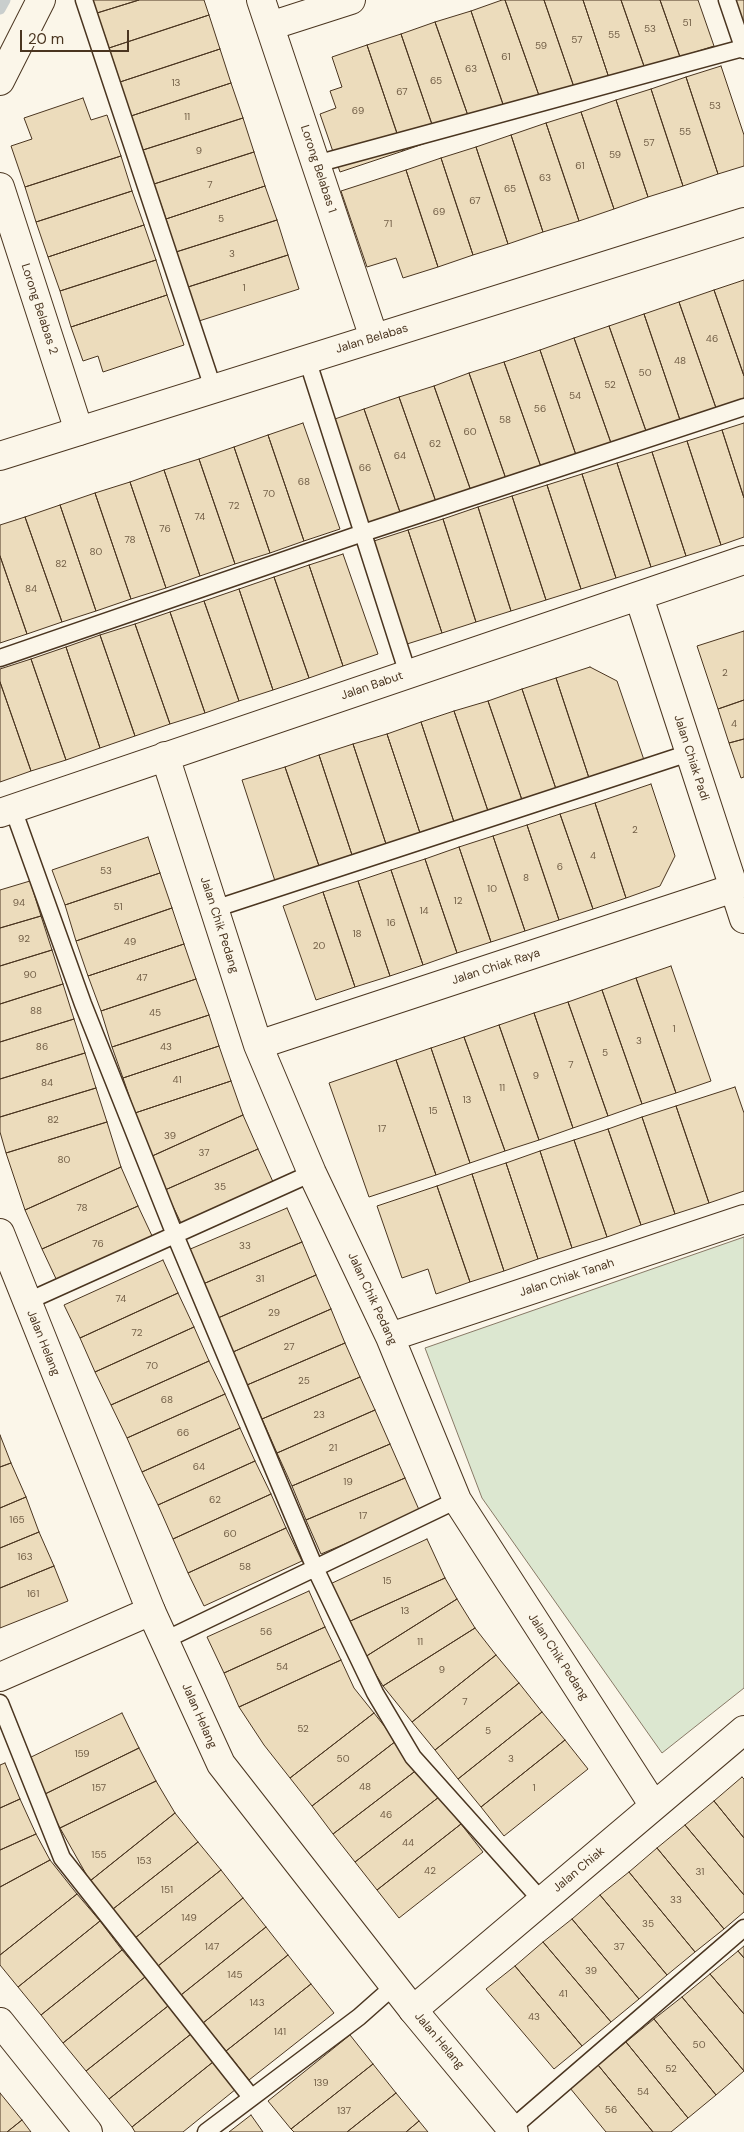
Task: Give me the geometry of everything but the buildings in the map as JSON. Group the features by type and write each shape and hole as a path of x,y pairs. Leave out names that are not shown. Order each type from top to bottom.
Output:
{"street":[{"path":"0,81 41,0"},
{"name":"Lorong Belabas 1","path":"261,0 374,338"},
{"path":"270,26 351,0"},
{"name":"Lorong Belabas 2","path":"0,188 79,431"},
{"name":"Jalan Belabas","path":"0,456 744,222"},
{"name":"Jalan Babut","path":"7,811 744,560"},
{"name":"Jalan Chiak Padi","path":"639,597 744,919"},
{"name":"Jalan Chik Pedang","path":"165,756 258,1045 312,1173 390,1337 457,1500 654,1806"},
{"name":"Jalan Chiak Raya","path":"258,1045 734,888"},
{"name":"Jalan Chiak Tanah","path":"390,1337 744,1219"},
{"name":"Jalan Helang","path":"0,1233 151,1611 221,1764 413,2010 513,2130"},
{"path":"0,1677 151,1611"},
{"name":"Jalan Chiak","path":"413,2010 744,1730"},
{"path":"0,2022 88,2132"}],"lane":[{"path":"84,0 213,388"},
{"path":"316,164 744,49 727,0"},
{"path":"307,359 408,674"},
{"path":"0,658 363,533 744,407"},
{"path":"214,910 690,753"},
{"path":"7,811 175,1235 314,1568 375,1693 413,1757 542,1901"},
{"path":"26,1302 312,1173"},
{"path":"165,1640 457,1500"},
{"path":"0,1703 62,1858 251,2097"},
{"path":"513,2130 744,1928"},
{"path":"206,2132 359,2017 394,1986"}],"green space":[{"path":"744,1237 744,1688 662,1753 482,1498 425,1348"}],"waterway":[{"path":"0,9 5,0"}]}
